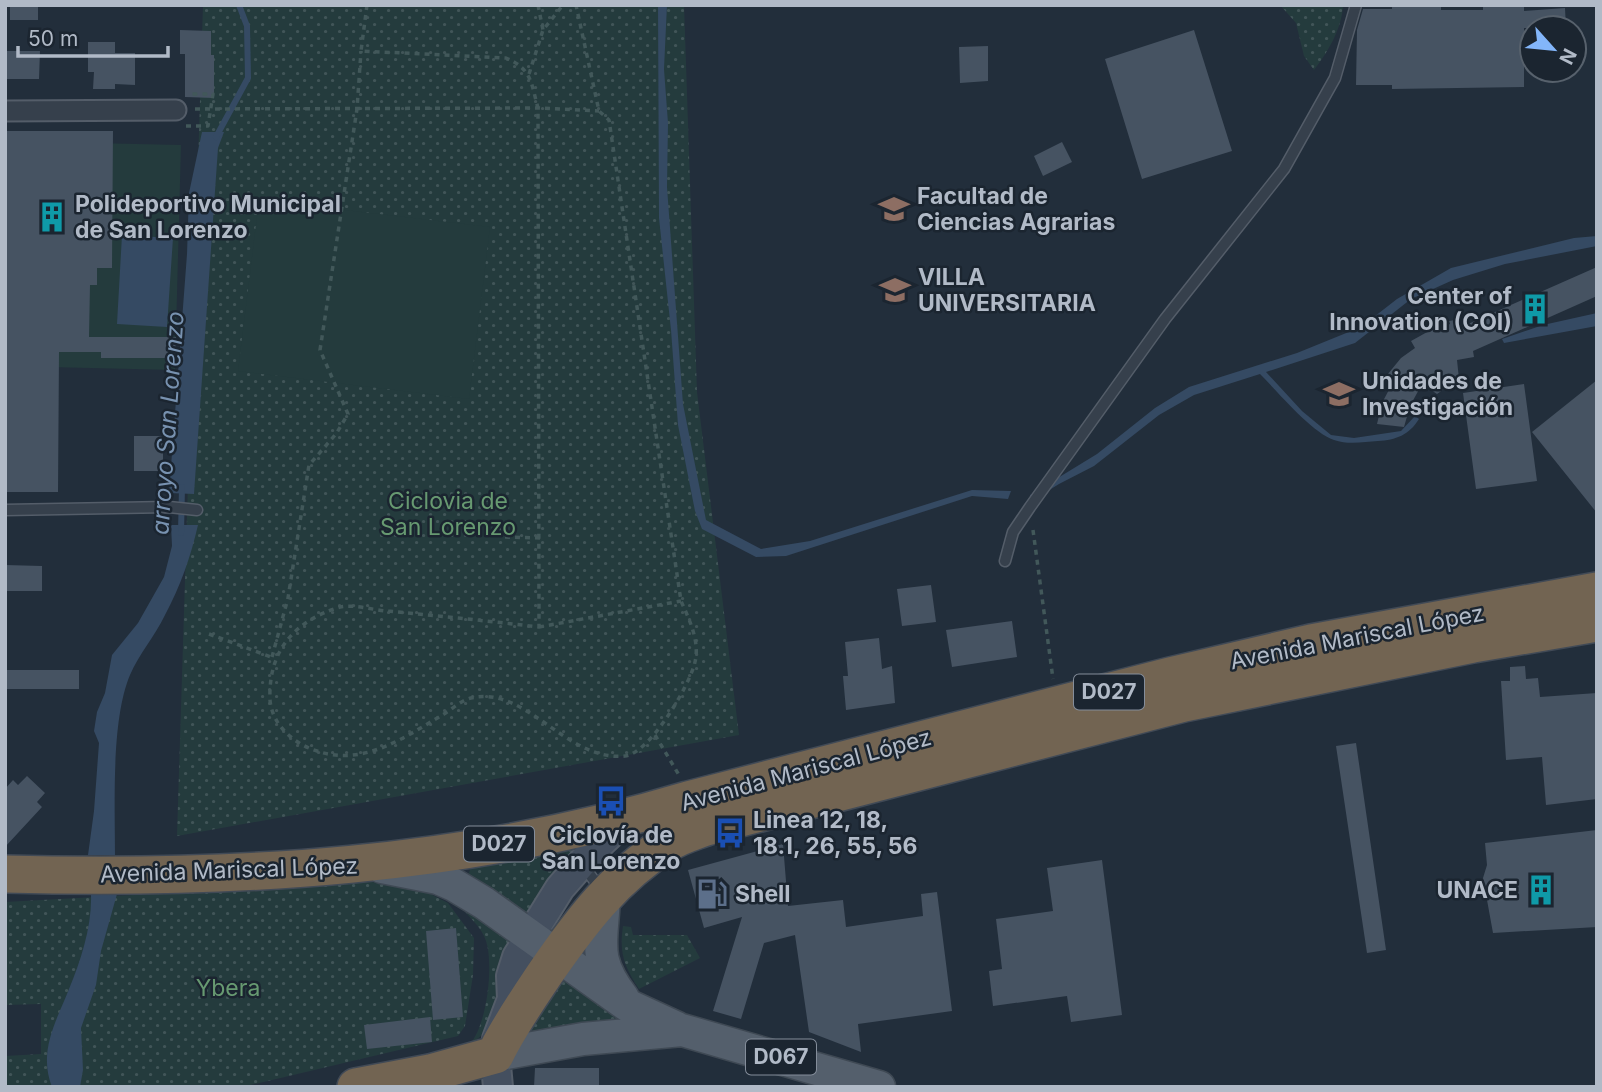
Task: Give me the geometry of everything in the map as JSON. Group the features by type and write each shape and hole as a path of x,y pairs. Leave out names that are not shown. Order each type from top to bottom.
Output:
{"highway":[{"name":"Avenida Mariscal López","path":"5,874 281,872 370,864 518,841 626,819 688,800 1156,679 1311,643 1597,591"},
{"name":"Avenida Mariscal López","path":"544,946 644,859 669,842 706,827 1184,704 1461,646 1597,623"},
{"name":"D027","path":"497,1071 544,946"},
{"path":"359,1086 430,1073 497,1071"}],"main road":[{"name":"D067","path":"370,864 421,874 454,885 484,903 628,1005 682,1030 879,1087"},
{"path":"604,894 604,918 599,935 600,953 608,978 628,1005"},
{"name":"D067","path":"497,1071 583,1039 682,1030"}],"street":[{"path":"5,111 176,110"},
{"path":"544,946 560,888 626,819"}],"lane":[{"path":"1005,561 1013,532 1030,508 1165,319 1284,169 1335,78 1356,5"},
{"path":"5,510 169,507 198,510"},
{"path":"582,863 604,894"}],"path":[{"path":"367,5 357,109 320,350 348,414 336,434 326,442 309,465 302,495 288,598 270,681 270,704 277,723 293,740 318,752 357,756 393,745 470,698 498,698 523,709 566,739 610,756 628,756 655,735 683,693 696,660 693,629 681,601 609,120 599,111 576,5"},
{"path":"538,5 543,30"},
{"path":"529,74 543,30 563,5"},
{"path":"361,51 506,58 520,64 529,74 538,108 540,626"},
{"path":"176,110 538,108 599,111"},
{"path":"1030,508 1054,683"},
{"path":"505,537 540,538"},
{"path":"274,658 289,636 306,622 342,606 540,626 681,601"},
{"path":"209,634 274,658"},
{"path":"655,735 676,768 688,800"}],"green space":[{"name":"Ciclovia de San Lorenzo","path":"203,5 684,5 697,392 739,735 177,836"},
{"path":"1280,5 1343,5 1333,39 1314,70 1304,56 1296,23"},
{"path":"5,141 181,145 175,370 5,366"},
{"path":"259,200 490,227 469,399 238,371"},
{"path":"578,847 530,917 470,879 468,875 472,865"},
{"name":"Ybera","path":"371,882 411,884 448,903 474,938 473,975 465,1026 458,1036 242,1087 5,1087 5,1056 41,1054 41,1004 5,1005 5,902"},
{"path":"460,905 510,941 505,984 497,1012 482,1035 470,1044 485,1009 489,965 484,936"},
{"path":"623,926 631,927 633,935 687,935 700,958 639,989 624,959"},
{"path":"561,981 625,1020 529,1032 528,1019"}],"water":[{"path":"658,5 667,5 664,69 668,123 667,187 683,404 706,520 761,549 810,541 972,490 1011,491 1008,499 972,496 786,556 756,557 702,529 695,511 678,425 659,218"},
{"path":"202,132 224,132 218,148 194,494 169,493 189,193"},
{"path":"122,235 173,238 167,327 117,324"},
{"path":"1597,236 1597,246 1505,264 1453,280 1411,299 1355,343 1266,372 1302,411 1331,435 1354,438 1401,431 1415,416 1419,419 1402,436 1362,442 1334,440 1315,429 1260,374 1194,395 1159,415 1094,466 1030,502 1030,495 1097,454 1155,408 1189,387 1297,353 1361,327 1397,299 1451,268 1574,238"},
{"path":"1597,313 1597,326 1504,343 1502,339 1543,325"},
{"path":"171,525 198,525 176,593 134,667 124,694 115,763 115,855 88,855 99,743 94,731 97,712 105,693 112,655 138,623 164,577 172,546"},
{"path":"117,894 101,951 96,985 81,1028 83,1070 80,1087 52,1087 47,1061 50,1037 85,943 91,895"}],"building":[{"path":"10,5 38,5 38,20 10,20"},
{"path":"1392,5 1441,5 1441,10 1483,10 1483,5 1524,5 1524,11 1565,8 1565,14 1518,14 1518,84 1524,84 1524,87 1392,89 1392,85 1356,85 1357,30 1363,9 1392,9"},
{"path":"180,30 211,31 214,98 185,97 185,54 180,54"},
{"path":"1194,30 1232,151 1142,179 1105,59"},
{"path":"88,42 115,42 115,53 135,53 135,85 115,84 115,89 93,89 94,72 88,72"},
{"path":"988,46 988,81 960,83 959,47"},
{"path":"5,51 40,51 39,79 5,79"},
{"path":"5,131 113,131 112,268 97,268 97,285 90,285 89,337 176,337 175,358 101,358 101,352 59,352 58,492 5,492"},
{"path":"1062,142 1072,162 1043,176 1034,156"},
{"path":"1597,267 1597,296 1473,351 1474,357 1457,360 1459,379 1437,394 1422,384 1410,406 1404,427 1377,424 1382,403 1392,384 1383,380 1401,358 1415,348 1411,341 1450,324 1449,321 1467,318 1468,324"},
{"path":"1597,380 1597,513 1532,432"},
{"path":"1524,384 1537,481 1476,489 1463,393"},
{"path":"134,436 163,436 163,471 134,471"},
{"path":"5,565 42,566 42,591 5,591"},
{"path":"931,585 936,622 902,626 897,589"},
{"path":"1012,621 1017,657 952,667 946,630"},
{"path":"879,638 882,669 892,666 895,703 846,710 843,676 848,676 845,642"},
{"path":"1525,666 1526,679 1538,678 1540,697 1597,693 1597,799 1546,805 1542,757 1506,760 1501,681 1510,681 1510,667"},
{"path":"5,670 79,670 79,689 5,689"},
{"path":"1356,743 1386,950 1367,953 1336,746"},
{"path":"27,776 45,793 37,802 42,807 5,847 5,789 13,780 18,785"},
{"name":"UNACE","path":"1597,830 1597,927 1493,933 1483,878 1487,865 1485,843"},
{"path":"783,844 788,906 843,900 846,927 923,916 921,894 937,892 952,1011 858,1024 861,1052 809,1032 795,935 764,943 741,1019 713,1011 742,917 704,928 688,870"},
{"path":"1102,860 1122,1015 1071,1022 1067,996 993,1006 989,971 1002,969 996,919 1053,911 1047,868"},
{"path":"456,928 463,1017 433,1020 426,931"},
{"path":"430,1017 432,1042 367,1049 364,1025"},
{"path":"535,1068 599,1068 599,1087 534,1087"}],"waterway":[{"name":"arroyo San Lorenzo","path":"216,137 248,78 247,26 239,5"},
{"name":"arroyo San Lorenzo","path":"181,533 182,487"}],"place":[{"name":"Facultad de Ciencias Agrarias","path":"894,209"},
{"name":"Polideportivo Municipal de San Lorenzo","path":"52,217"},
{"name":"VILLA UNIVERSITARIA","path":"895,290"},
{"name":"Center of Innovation (COI)","path":"1535,309"},
{"name":"Unidades de Investigación","path":"1339,394"},
{"name":"Ciclovía de San Lorenzo","path":"611,801"},
{"name":"Linea 12, 18, 18.1, 26, 55, 56","path":"730,833"},
{"name":"UNACE","path":"1541,890"},
{"name":"Shell","path":"712,894"}]}
